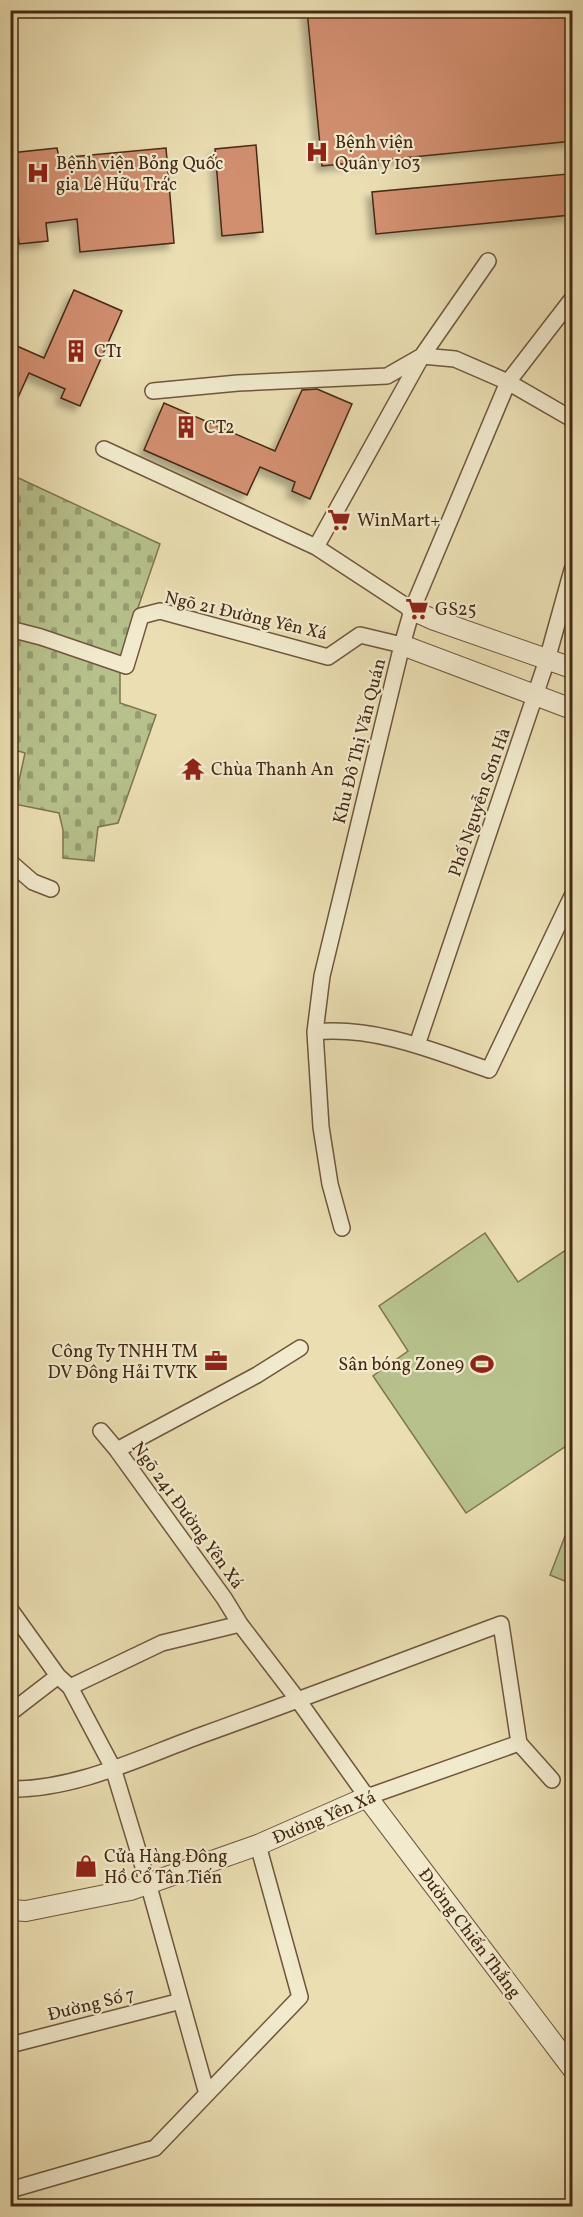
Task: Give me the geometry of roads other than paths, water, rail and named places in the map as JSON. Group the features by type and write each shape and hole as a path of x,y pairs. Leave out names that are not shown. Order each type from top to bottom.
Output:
{"street":[{"path":"316,547 422,356 488,261"},
{"name":"Khu Đô Thị Văn Quán","path":"342,1228 330,1184 321,1127 315,1032 322,976 402,645 412,610 508,382 573,299"},
{"path":"153,391 238,383 387,376 422,356 455,359 508,382 573,419"},
{"path":"104,449 316,547 412,610 573,668"},
{"name":"Phố Nguyễn Sơn Hà","path":"417,1046 547,660 573,570"},
{"name":"Ngõ 21 Đường Yên Xá","path":"10,630 41,637 126,666 141,616 160,611 328,657 360,635 402,645"},
{"path":"402,645 573,709"},
{"path":"10,862 33,882 51,890"},
{"path":"315,1032 336,1030 357,1032 417,1046 489,1070 573,896"},
{"path":"117,1450 257,1375 300,1348"},
{"name":"Ngõ 241 Đường Yên Xá","path":"101,1431 368,1797"},
{"path":"10,1609 58,1676 70,1687 113,1768 207,2094"},
{"path":"70,1687 162,1643 240,1624"},
{"path":"10,1789 32,1789 77,1780 113,1768 501,1624 519,1743 552,1780"},
{"path":"10,1713 58,1676"},
{"name":"Đường Yên Xá","path":"10,1910 26,1911 130,1890 258,1845 368,1797 519,1743"},
{"name":"Đường Chiến Thắng","path":"368,1797 573,2068"},
{"path":"10,2190 155,2148 300,1997 258,1845"},
{"name":"Đường Số 7","path":"10,2045 181,2001"}],"place":[{"name":"Bệnh viện Quân y 103","path":"317,152"},
{"name":"Bệnh viện Bỏng Quốc gia Lê Hữu Trác","path":"38,173"},
{"name":"CT1","path":"76,351"},
{"name":"CT2","path":"186,427"},
{"name":"WinMart+","path":"339,520"},
{"name":"GS25","path":"417,609"},
{"name":"Chùa Thanh An","path":"193,769"},
{"name":"Công Ty TNHH TM DV Đông Hải TVTK","path":"216,1361"},
{"name":"Sân bóng Zone9","path":"482,1364"},
{"name":"Cửa Hàng Đông Hồ Cổ Tân Tiến","path":"86,1866"}]}
